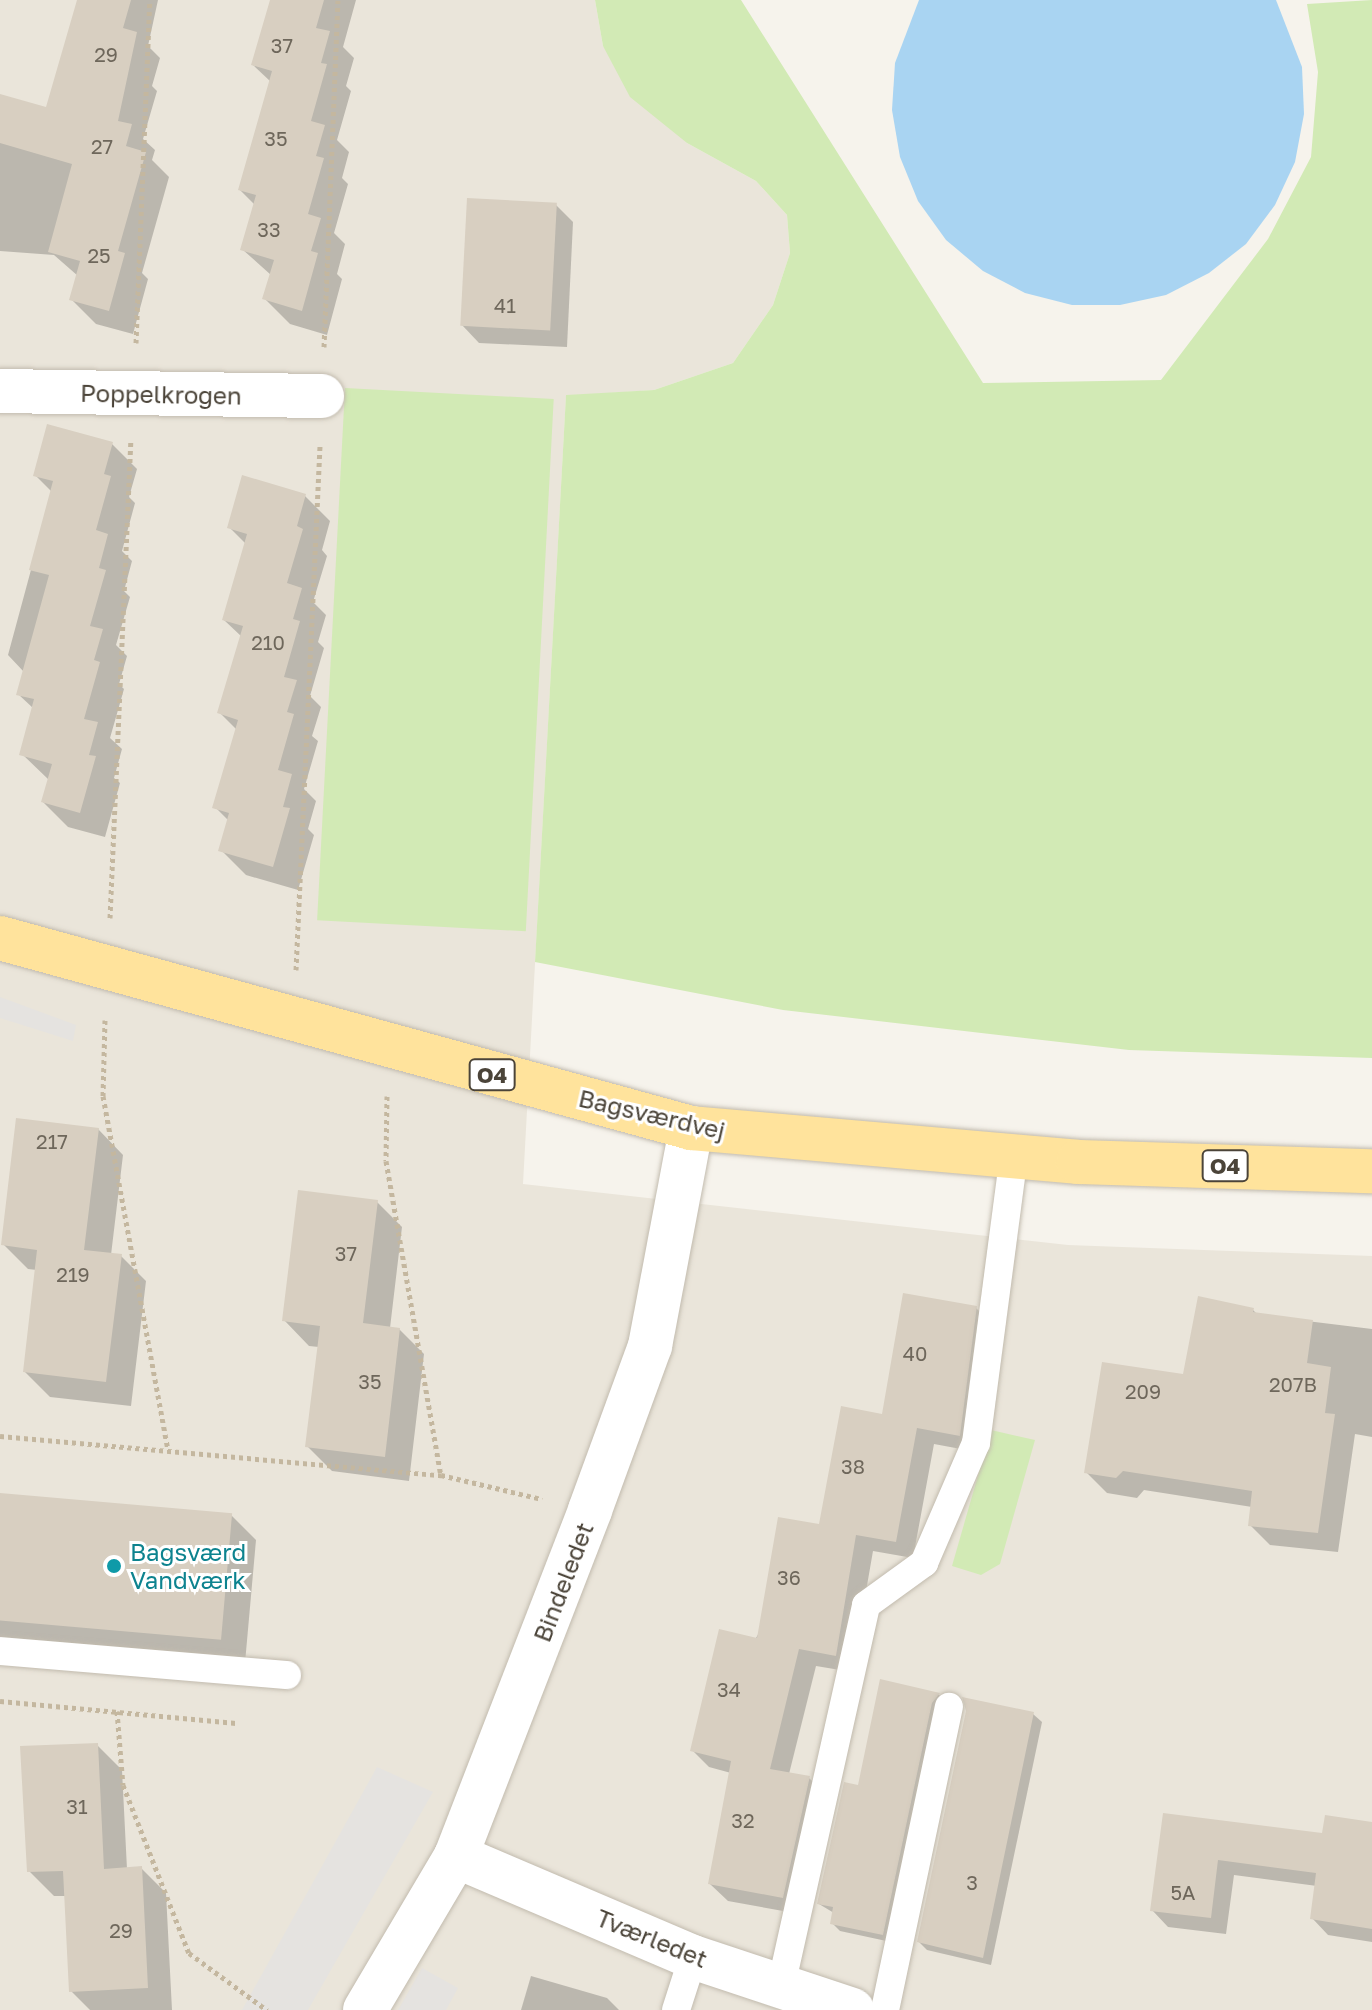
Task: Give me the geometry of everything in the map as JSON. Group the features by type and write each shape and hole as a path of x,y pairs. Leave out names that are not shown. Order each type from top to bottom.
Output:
{"main road":[{"name":"Bagsværdvej","path":"0,938 107,971 691,1128 1014,1156 1372,1171"}],"street":[{"name":"Poppelkrogen","path":"0,391 322,396"},
{"name":"Bindeledet","path":"365,2010 456,1856 590,1510 650,1346 691,1128"},
{"name":"Tværledet","path":"456,1856 693,1957 852,2010"}],"lane":[{"path":"781,1986 866,1605 924,1563 976,1443 1014,1156"},
{"path":"0,1651 287,1675"},
{"path":"885,2010 949,1707"},
{"path":"676,2010 693,1957"}],"path":[{"path":"113,860 150,0"},
{"path":"299,907 338,0"},
{"path":"107,971 103,1096 168,1450"},
{"path":"388,1047 386,1161 441,1475"},
{"path":"0,1436 441,1475 590,1510"},
{"path":"0,1701 236,1723"},
{"path":"117,1711 123,1785 189,1953 267,2010"}],"shaded area":[{"path":"0,0 595,0 603,46 687,143 756,181 787,215 790,253 773,305 733,363 654,390 566,396 523,1184 1068,1245 1372,1256 1372,2010 0,2010"},
{"path":"0,997 76,1025 73,1041 0,1018"},
{"path":"377,1767 433,1792 308,2010 242,2010"},
{"path":"422,1968 458,1988 446,2010 398,2010"}],"green space":[{"path":"595,0 741,0 983,383 1161,380 1268,239 1311,157 1318,72 1307,4 1372,0 1372,1058 1129,1050 783,1010 535,962 566,395 654,390 733,363 773,305 790,253 787,215 756,181 687,143 630,97 603,46"},
{"path":"345,388 554,399 526,931 317,920"},
{"path":"991,1430 1035,1440 1000,1564 981,1575 952,1566"}],"water":[{"path":"919,0 1276,0 1302,67 1304,114 1295,162 1275,205 1246,244 1209,273 1166,295 1120,305 1072,305 1025,293 983,271 946,240 918,201 900,157 892,110 895,63"}],"building":[{"path":"77,0 131,0 123,28 137,32 118,121 132,124 126,146 146,152 118,251 125,253 109,311 69,300 80,261 48,252 72,164 0,143 0,94 46,107"},
{"path":"270,0 324,0 316,28 330,31 321,63 327,64 311,121 325,125 316,156 324,158 308,214 321,218 311,251 318,253 302,311 262,299 274,260 240,250 256,195 238,190 272,71 251,65"},
{"path":"467,198 557,203 550,331 460,326"},
{"path":"47,424 113,442 104,474 111,476 96,530 108,534 99,568 106,570 90,626 103,629 94,660 100,662 84,719 98,722 89,755 96,756 80,813 41,802 52,764 19,755 34,699 16,695 49,575 29,570 53,481 33,476"},
{"path":"242,475 306,494 297,526 303,529 287,583 302,588 293,619 300,621 284,677 297,680 287,712 294,714 278,770 292,774 283,807 290,808 273,867 218,851 229,813 212,808 238,720 217,713 243,626 222,620 247,534 227,528"},
{"path":"16,1118 99,1128 84,1250 122,1254 106,1382 23,1372 37,1250 1,1245"},
{"path":"298,1190 378,1200 363,1323 400,1328 385,1457 305,1447 320,1326 282,1321"},
{"path":"903,1293 977,1306 960,1436 917,1428 896,1542 856,1535 836,1656 799,1649 770,1769 810,1776 783,1898 708,1884 731,1761 690,1751 719,1629 757,1638 778,1517 819,1524 841,1406 882,1414"},
{"path":"1198,1296 1254,1308 1253,1312 1313,1320 1307,1363 1331,1367 1325,1413 1335,1414 1318,1533 1248,1526 1252,1491 1123,1471 1116,1478 1084,1473 1102,1362 1183,1374"},
{"name":"Bagsværd Vandværk","path":"0,1493 232,1513 221,1640 0,1620"},
{"path":"880,1679 940,1693 932,1703 883,1935 830,1924 833,1907 817,1904 844,1782 858,1785"},
{"path":"962,1697 1034,1712 983,1958 917,1942 966,1711"},
{"path":"98,1743 104,1869 142,1866 148,1988 69,1992 63,1871 27,1872 20,1746"},
{"path":"1163,1813 1322,1833 1325,1815 1372,1822 1372,1929 1310,1919 1316,1873 1218,1860 1211,1918 1150,1911"}],"place":[{"name":"Bagsværd Vandværk","path":"114,1566"}]}
